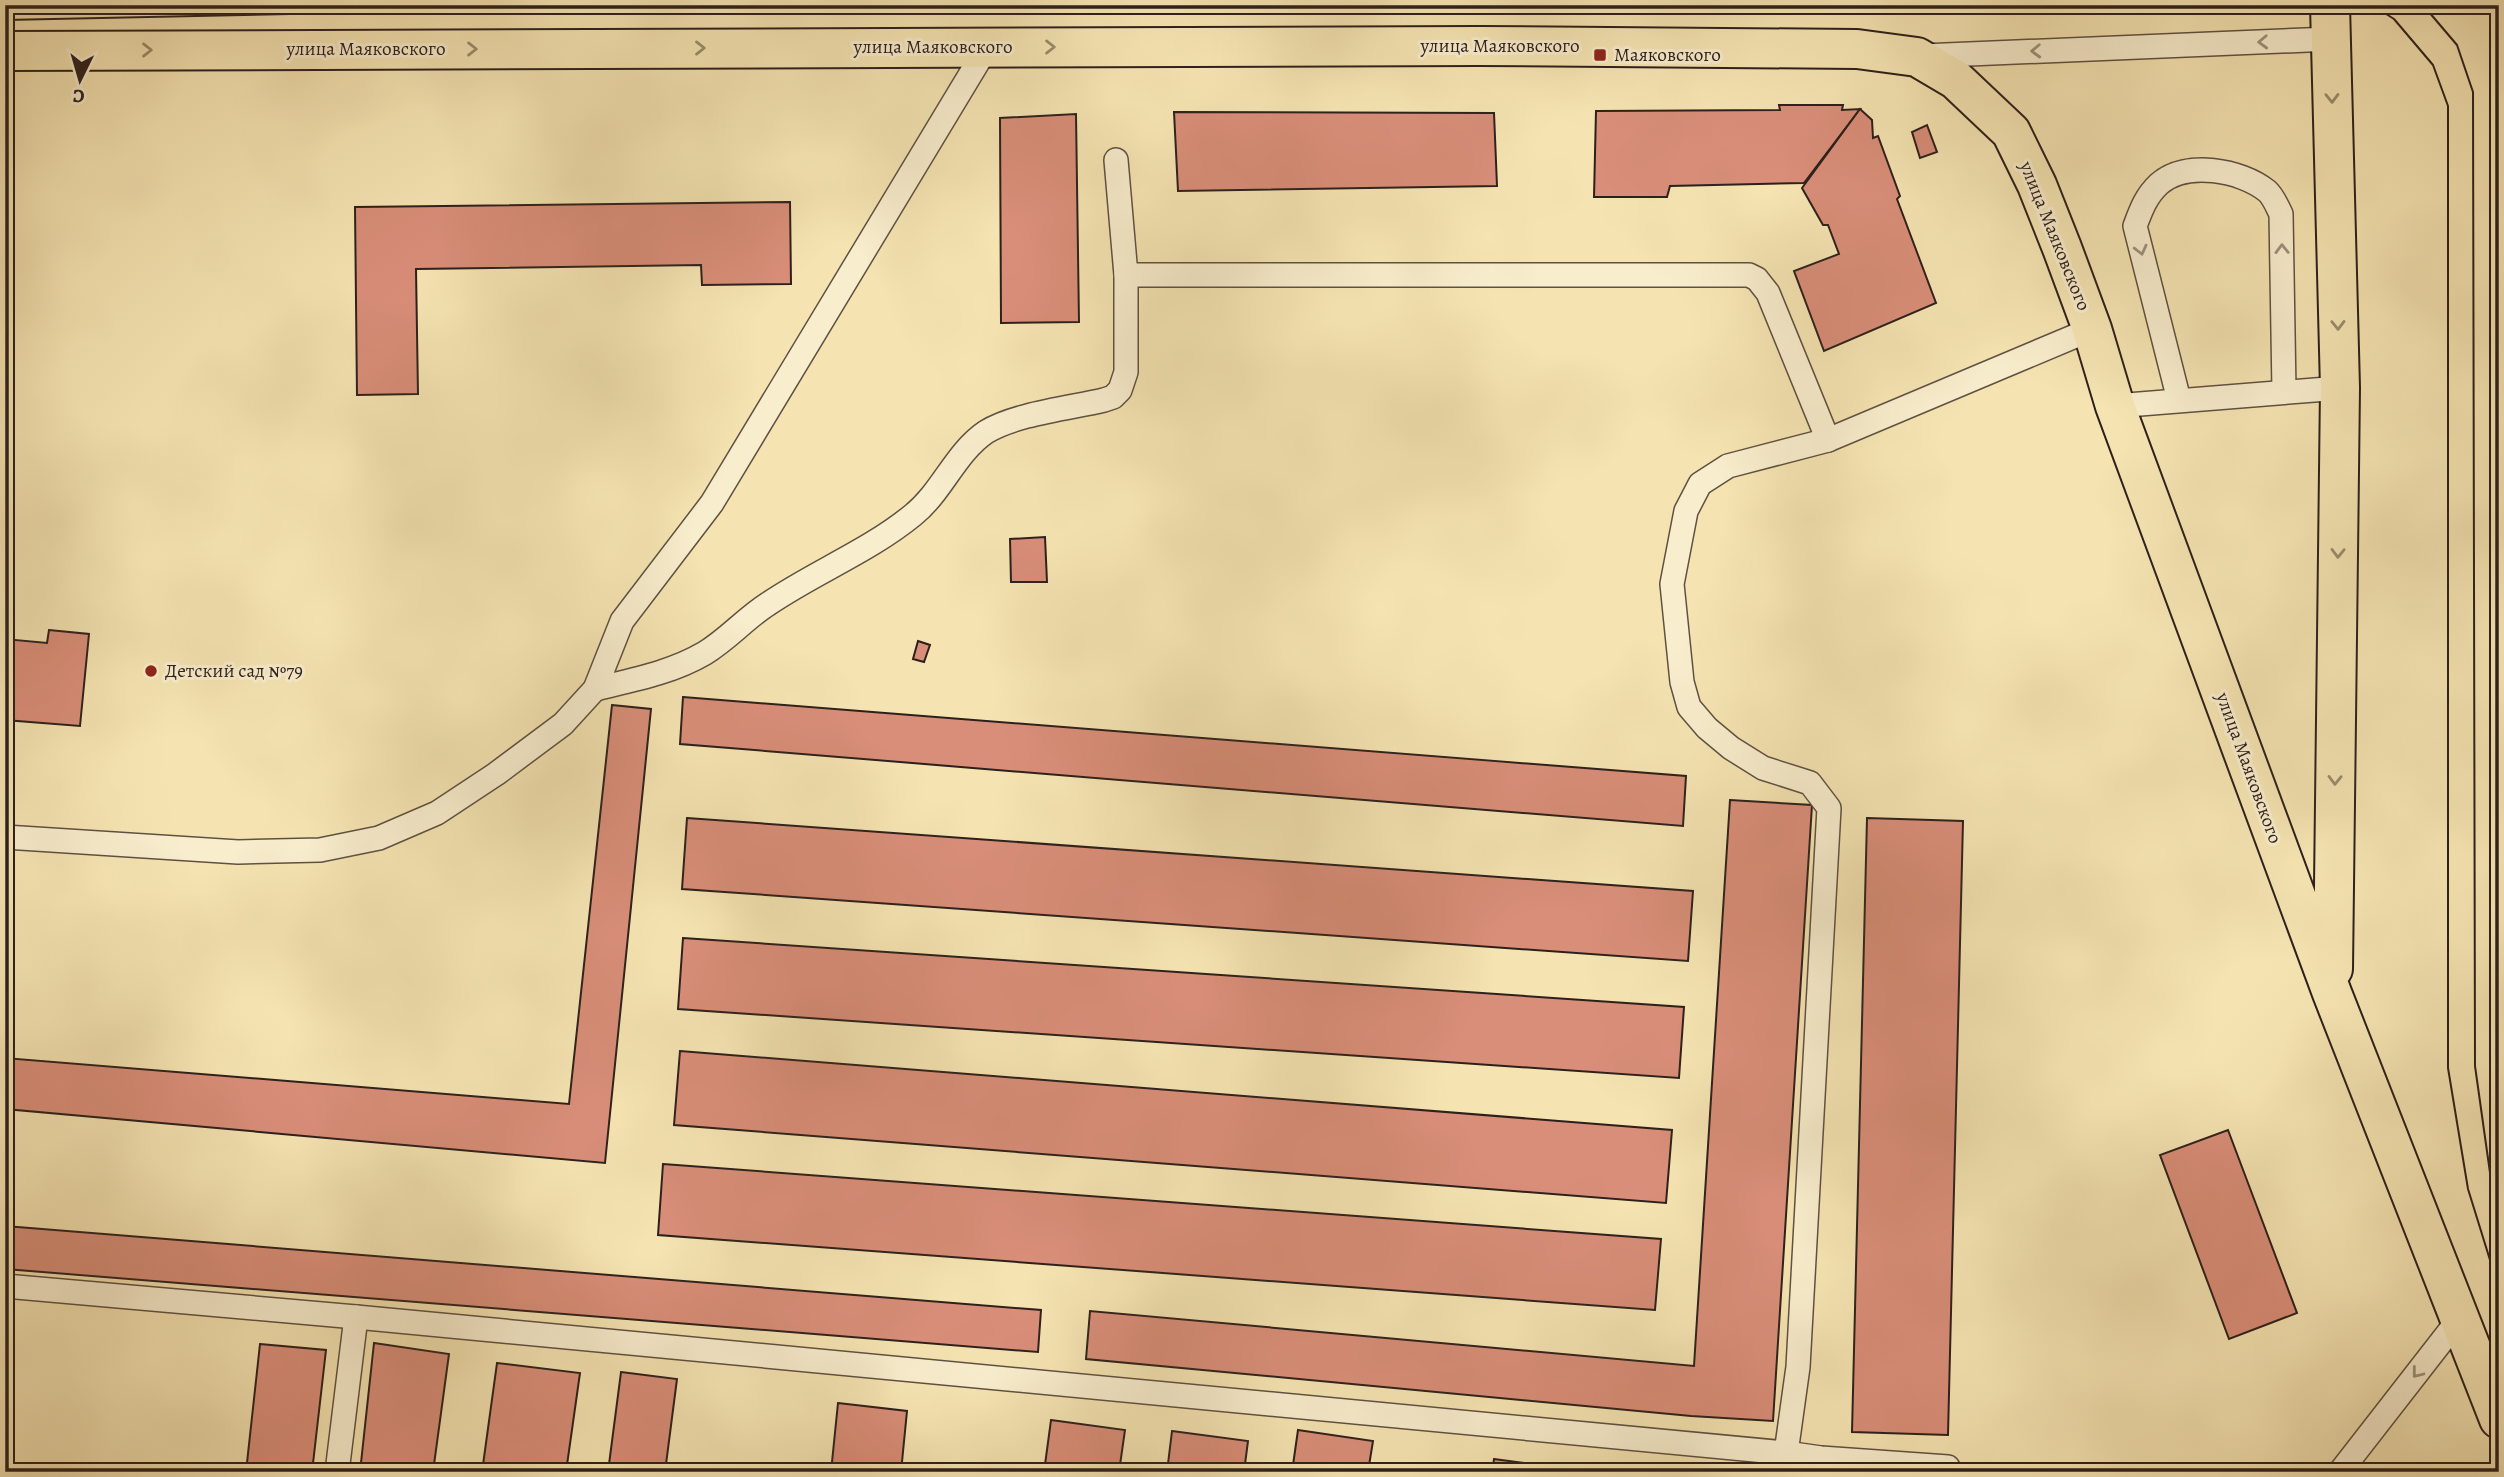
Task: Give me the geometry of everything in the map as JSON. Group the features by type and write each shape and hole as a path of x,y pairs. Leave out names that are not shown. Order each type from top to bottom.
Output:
{"main road":[{"path":"2330,22 2340,388 2332,993"},
{"name":"улица Маяковского","path":"5,51 1479,46 1857,49 1917,57 1956,80 2011,132 2037,184 2092,329 2115,406 2332,993 2499,1419"}],"lane":[{"path":"1917,57 2330,22"},
{"path":"5,837 238,852 320,850 379,838 437,813 496,774 563,724 595,689 622,621 712,503 987,47"},
{"path":"595,689 654,675 705,653 768,604 914,515 943,483 966,451 985,433 1005,422 1113,397 1124,382 1126,372 1126,275 1116,160"},
{"path":"2179,400 2135,226 2143,204 2160,183 2184,172 2216,171 2247,178 2269,192 2281,214 2284,391"},
{"path":"1126,275 1749,275 1763,285 1768,293 1828,440"},
{"path":"1787,1453 1798,1367 1829,808 1810,783 1763,768 1731,748 1689,708 1682,682 1672,584 1686,511 1700,484 1728,466 1828,440 2092,329"},
{"path":"2115,406 2340,388"},
{"path":"5,1286 356,1317 1821,1458 1948,1467 1948,1472"},
{"path":"337,1472 356,1317"},
{"path":"2340,1472 2459,1319"}],"building":[{"path":"1779,105 1843,105 1842,110 1860,109 1804,183 1670,186 1667,197 1594,197 1596,111 1780,110"},
{"path":"1860,109 1872,120 1873,138 1878,136 1900,196 1897,199 1936,303 1824,351 1794,271 1839,254 1828,225 1823,225 1802,188"},
{"path":"1174,112 1494,113 1497,186 1178,191"},
{"path":"1076,114 1079,322 1001,323 1000,118"},
{"path":"1927,125 1937,152 1920,158 1912,132"},
{"path":"790,202 791,284 702,285 701,265 416,269 418,394 357,395 355,207"},
{"path":"1045,537 1047,582 1011,582 1010,539"},
{"path":"49,630 89,634 80,726 5,720 5,639 47,643"},
{"path":"918,641 930,645 924,662 913,659"},
{"path":"683,697 1686,776 1683,826 680,744"},
{"path":"612,705 651,709 605,1163 5,1109 5,1058 569,1104"},
{"path":"1730,800 1812,805 1773,1421 1691,1416 1086,1359 1090,1311 1694,1366"},
{"path":"687,818 1693,891 1688,961 682,889"},
{"path":"1867,818 1963,821 1948,1435 1852,1432"},
{"path":"683,938 1684,1007 1679,1078 678,1009"},
{"path":"680,1051 1672,1130 1666,1203 674,1125"},
{"path":"2228,1130 2297,1313 2229,1339 2160,1155"},
{"path":"663,1164 1661,1239 1655,1310 658,1235"},
{"path":"5,1226 1041,1310 1038,1352 5,1269"},
{"path":"374,1343 449,1354 433,1472 360,1472"},
{"path":"260,1344 326,1350 312,1472 246,1472"},
{"path":"497,1363 580,1373 566,1472 482,1472"},
{"path":"621,1372 677,1379 665,1472 608,1472"},
{"path":"838,1403 907,1411 901,1472 831,1472"},
{"path":"1051,1420 1125,1430 1119,1472 1044,1472"},
{"path":"1298,1430 1373,1441 1368,1472 1292,1472"},
{"path":"1172,1431 1248,1441 1244,1472 1167,1472"},
{"path":"1494,1459 1568,1469 1567,1472 1492,1472"}],"tram line":[{"path":"5,20 732,5"},
{"path":"2372,5 2394,19 2433,65 2448,106 2448,1068 2468,1189 2499,1289"},
{"path":"2423,5 2457,45 2473,92 2475,1066 2492,1187 2499,1208"}],"place":[{"name":"Маяковского","path":"1600,55"},
{"name":"Детский сад №79","path":"151,671"}]}
